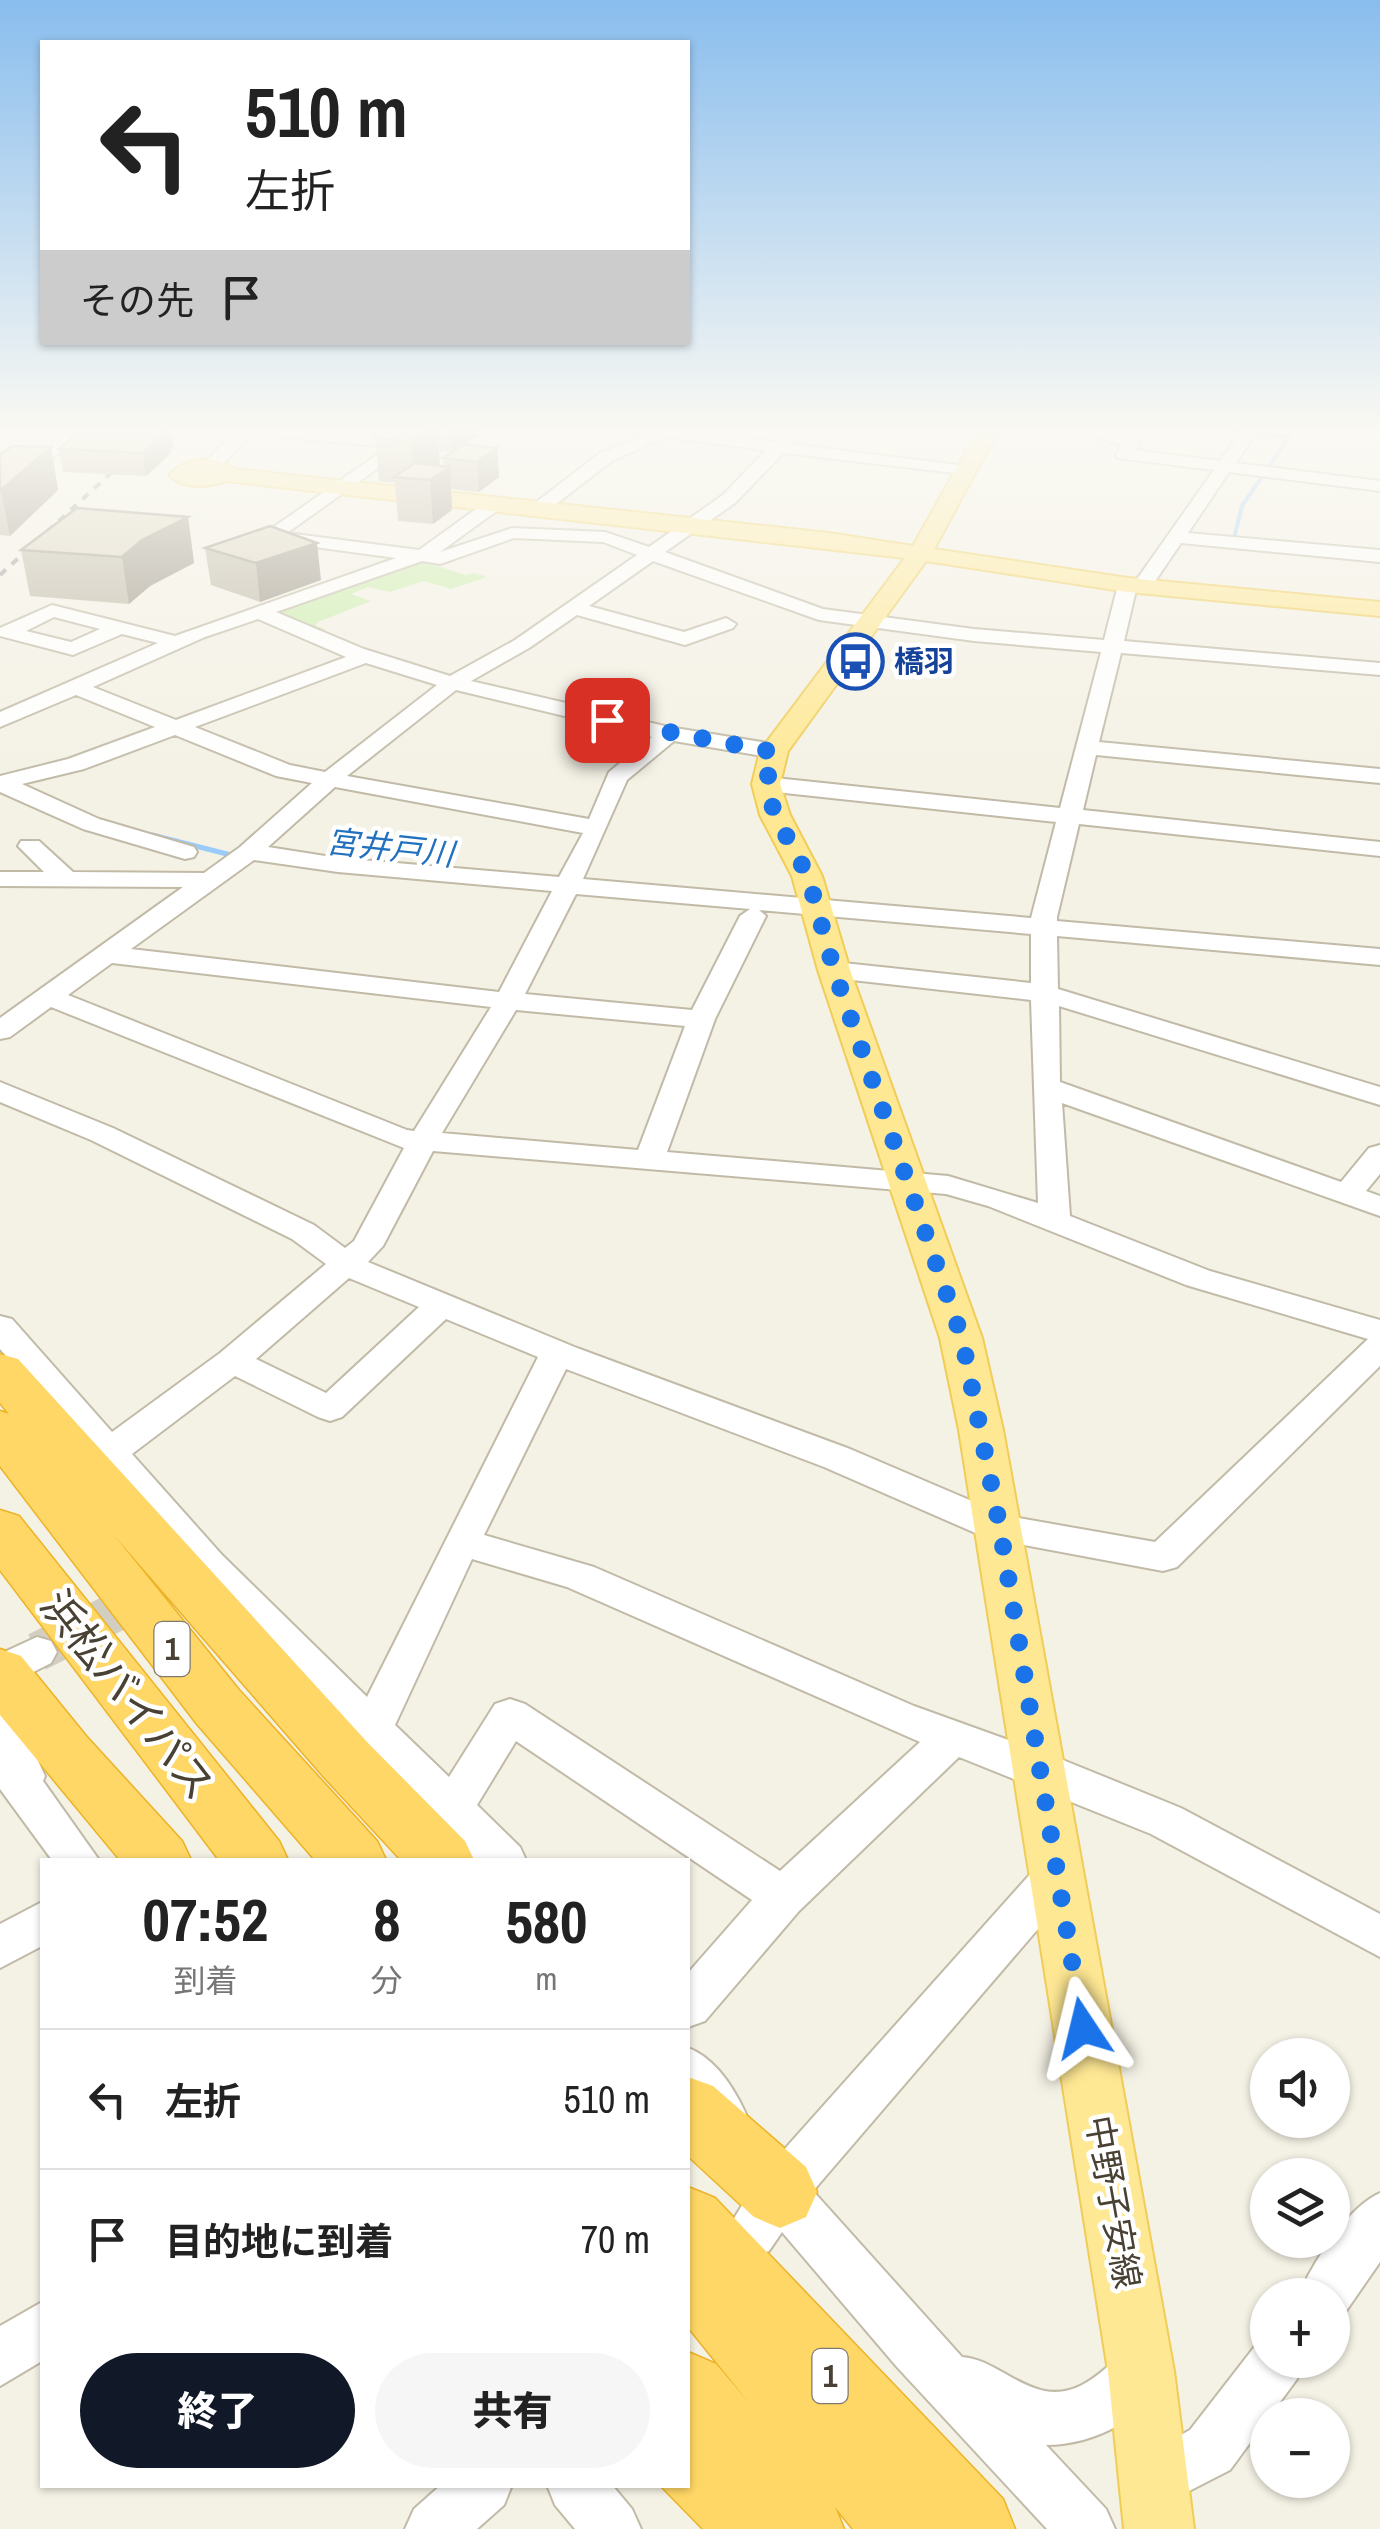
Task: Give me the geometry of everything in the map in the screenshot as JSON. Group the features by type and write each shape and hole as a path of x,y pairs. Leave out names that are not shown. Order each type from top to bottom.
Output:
{"highway":[{"path":"0,1371 346,1760 447,1834"},
{"name":"浜松バイパス","path":"0,1429 218,1707 352,1858"},
{"name":"浜松バイパス","path":"0,1530 254,1858"},
{"path":"12,1666 64,1754 156,1858"},
{"path":"690,2116 727,2229"},
{"name":"1","path":"727,2229 906,2529"},
{"name":"1","path":"727,2229 973,2529"},
{"path":"690,2394 802,2529"},
{"path":"690,2457 762,2529"}],"main road":[{"path":"863,545 1135,586 1380,609"},
{"path":"770,768 926,545"},
{"name":"中野子安線","path":"770,768 775,815 808,876 834,970 962,1338 1000,1528 1141,2371 1157,2505"}],"street":[{"path":"348,545 440,558 477,545"},
{"path":"0,720 176,642 425,554 437,545"},
{"path":"627,545 818,614 974,635 1380,669"},
{"path":"0,1031 241,856 332,781 366,747 454,682 522,644 664,545"},
{"path":"1055,1222 1046,1088 1044,928 1110,644 1135,586 1167,545"},
{"path":"1254,545 1380,556"},
{"path":"575,608 685,639 726,624"},
{"path":"262,613 297,632 367,656 454,682 668,734 770,768 1070,815 1380,849"},
{"path":"118,628 176,642"},
{"path":"0,648 108,675"},
{"path":"5,783 76,764 367,656"},
{"path":"78,688 262,764 332,781 597,828"},
{"path":"110,1452 232,1361 349,1266 379,1227 422,1142 508,1001 597,828 618,776 668,734"},
{"path":"1087,747 1380,776"},
{"path":"5,783 91,824 185,852"},
{"path":"30,846 65,878"},
{"path":"241,856 310,873 1380,957"},
{"path":"0,879 209,880"},
{"path":"562,891 753,916 820,916"},
{"path":"649,1160 701,1019 753,916"},
{"path":"106,954 508,1001 701,1019"},
{"path":"834,970 1044,993 1378,1091"},
{"path":"49,997 385,1132 422,1142 966,1190 1198,1278 1380,1332"},
{"path":"1046,1088 1380,1207"},
{"path":"0,1091 102,1134 303,1232 349,1266 556,1353 837,1458 1000,1528 1163,1557 1380,1346"},
{"path":"1347,1195 1380,1154"},
{"path":"232,1361 330,1409 442,1305"},
{"path":"0,1327 110,1452 202,1568 372,1730 447,1834 500,1858"},
{"path":"372,1730 556,1353"},
{"path":"461,1542 580,1577 899,1718 1038,1768 1166,1821 1380,1937"},
{"path":"447,1834 510,1715 783,1897"},
{"path":"0,1723 41,1812"},
{"path":"690,2004 783,1897 953,1737"},
{"path":"0,1757 76,1858"},
{"path":"727,2229 1057,1875"},
{"path":"0,1948 40,1923"},
{"path":"690,2078 727,2229 916,2348 995,2404 1038,2419 1098,2407 1141,2371"},
{"path":"1337,2278 1380,2218"},
{"path":"0,2359 40,2330"},
{"path":"916,2348 1086,2529"},
{"path":"1157,2505 1210,2450 1264,2378"},
{"path":"434,2529 481,2488"},
{"path":"578,2488 612,2529"}],"green space":[{"path":"418,560 466,575 487,577 451,589 424,581 390,592 368,587 351,594 371,601 318,622 315,626 326,629 316,632 276,616 277,611"}],"building":[{"path":"28,545 136,545 122,557 21,550"},
{"path":"214,545 311,545 256,563 205,548"}],"waterway":[{"name":"宮井戸川","path":"152,835 235,856"}],"tunnel":[{"path":"37,1652 149,1595"}],"railway":[{"path":"0,575 33,545"}],"place":[{"name":"橋羽","path":"855,662"}],"route":[{"path":"607,720 774,752 766,784 775,815 808,876 834,970 962,1338 1000,1528 1083,2028"}]}
